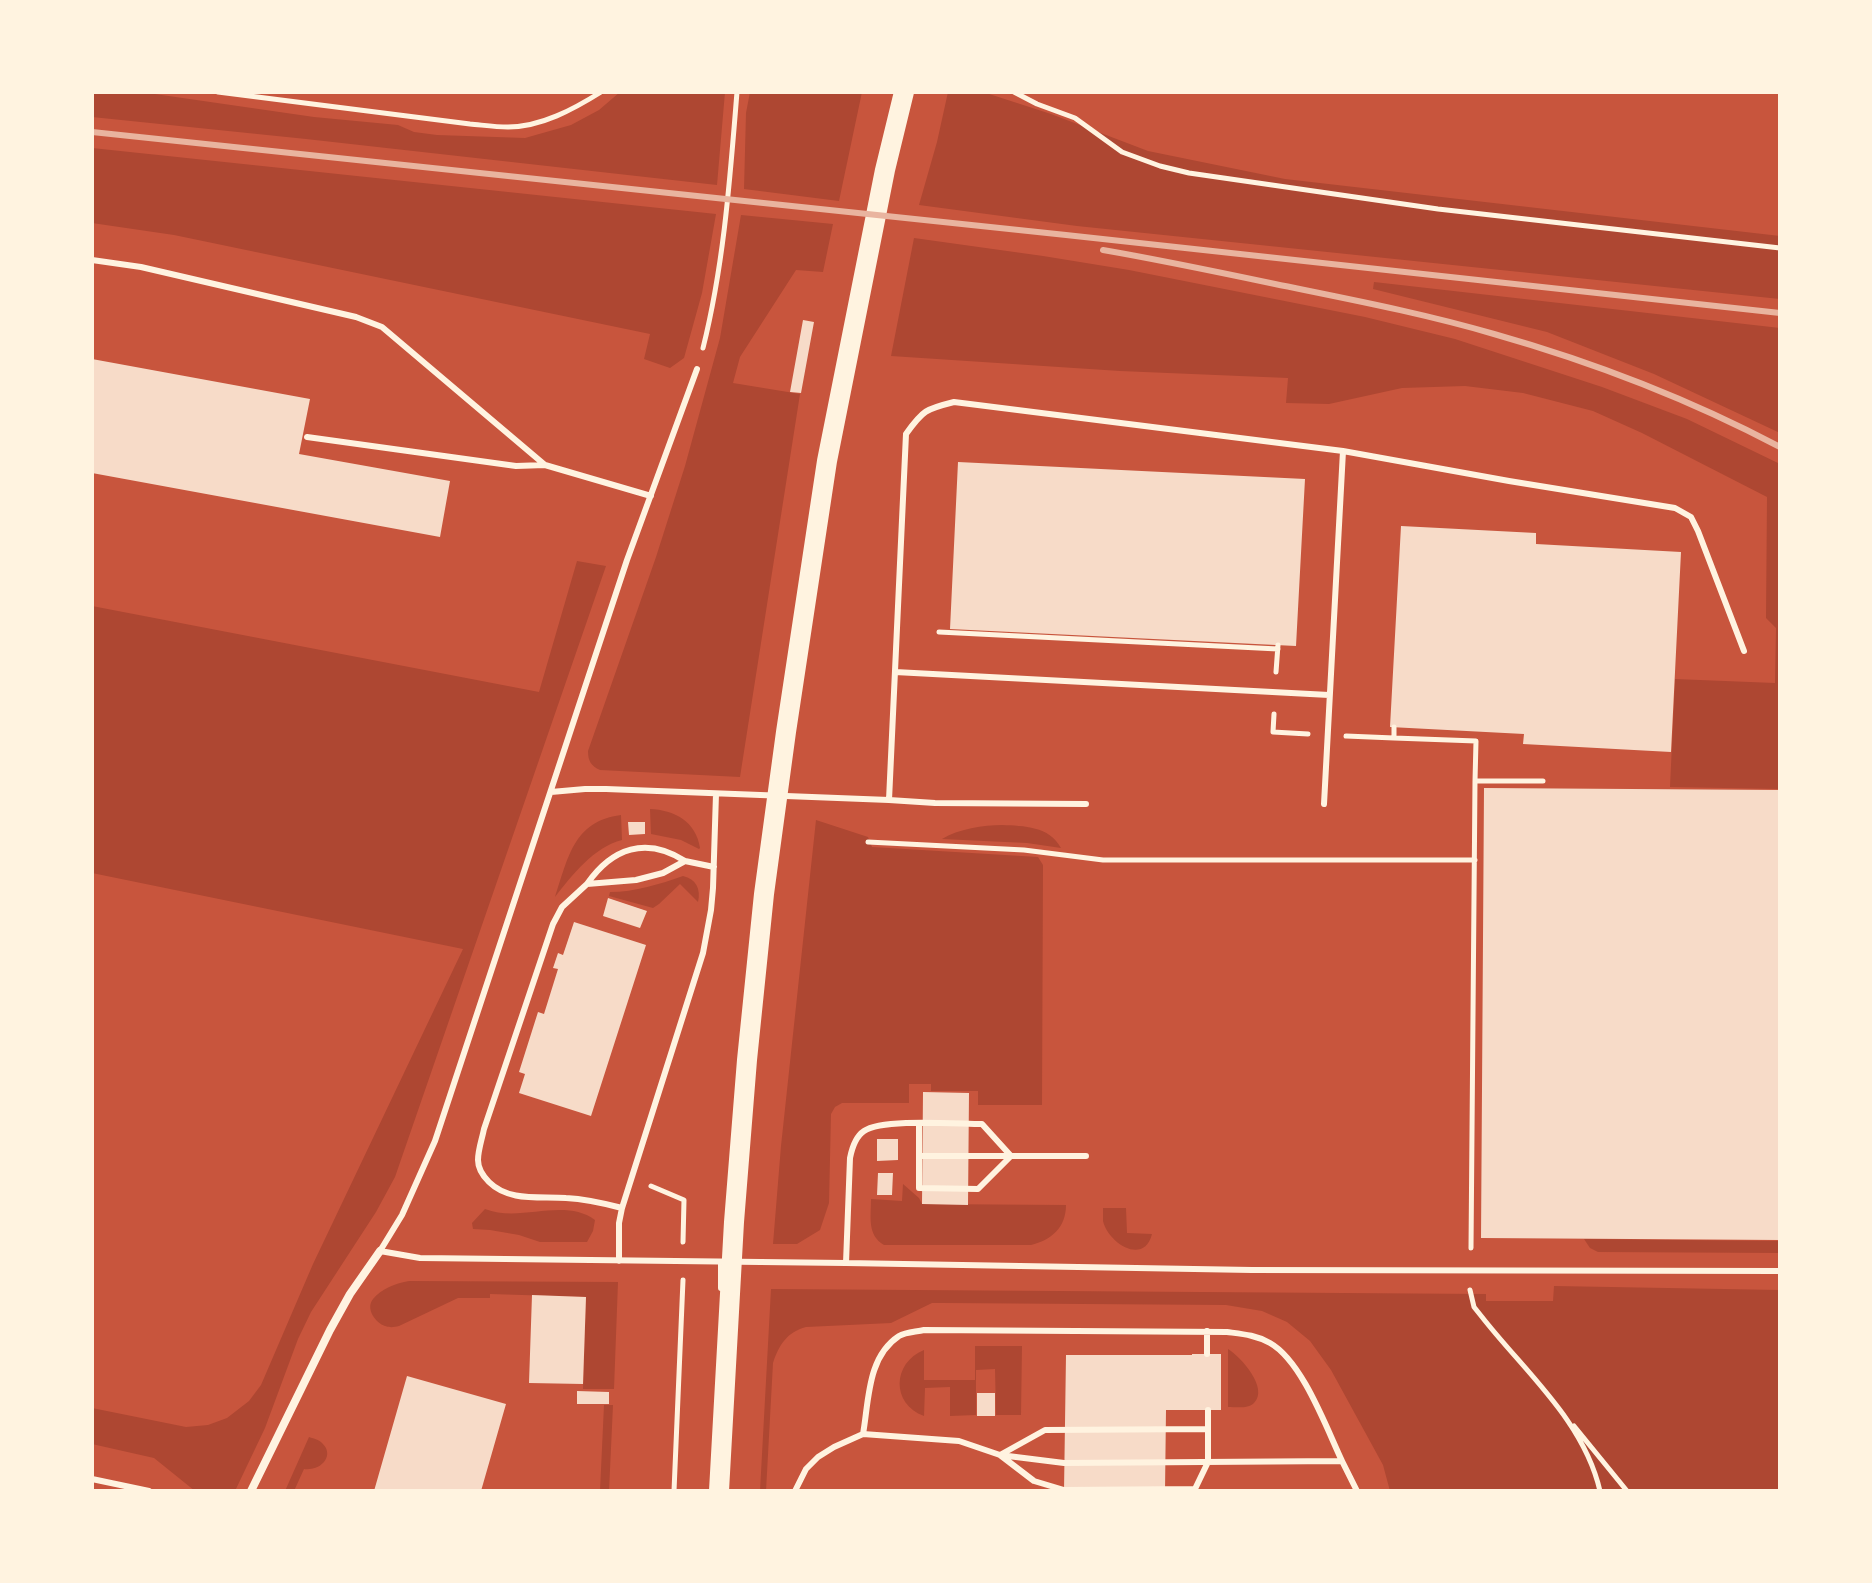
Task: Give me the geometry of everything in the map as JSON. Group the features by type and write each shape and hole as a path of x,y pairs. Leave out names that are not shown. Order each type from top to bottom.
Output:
{"main road":[{"path":"719,1491 734,1222 764,894 827,461 885,170 904,92"}],"street":[{"path":"251,1491 330,1330 380,1251"}],"lane":[{"path":"92,260 141,267 326,309 382,327 545,465"},
{"path":"697,369 627,560 435,1141 402,1215 380,1251 420,1258 619,1261 1252,1270 1780,1271"},
{"path":"889,800 906,434 928,409 954,402 1343,451 1675,508 1691,517 1698,531 1744,651"},
{"path":"307,437 516,466 545,465 651,496"},
{"path":"1324,804 1343,451"},
{"path":"895,672 1329,695"},
{"path":"551,792 585,789 935,803 1086,804"},
{"path":"619,1261 622,1208 703,953 711,910 716,794"},
{"path":"622,1208 569,1198 507,1194 494,1188 483,1177 478,1160 491,1106 553,924 562,907 609,859 635,848 661,848 685,861 714,867"},
{"path":"587,884 636,880 663,873 685,861"},
{"path":"846,1263 850,1158 856,1139 864,1131 878,1124 982,1124 1011,1156"},
{"path":"919,1124 919,1188 978,1189 1011,1156"},
{"path":"919,1156 1086,1156"},
{"path":"721,1262 721,1288"},
{"path":"863,1434 875,1365 882,1352 901,1335 924,1330 1207,1331 1251,1335 1271,1343 1288,1357 1300,1374 1357,1491"},
{"path":"1207,1331 1207,1354"},
{"path":"1000,1455 1034,1481 1064,1490 1195,1489 1208,1462 1208,1410"},
{"path":"1000,1455 1045,1430 1208,1429"},
{"path":"795,1491 806,1469 818,1457 863,1434 959,1441 1000,1455 1064,1463 1342,1461"},
{"path":"92,1479 149,1491"}],"path":[{"path":"218,92 511,127 556,116 601,92"},
{"path":"697,369 713,306 729,201 737,92"},
{"path":"1014,92 1075,118 1122,152 1189,173 1438,209 1780,248"},
{"path":"939,632 1278,649"},
{"path":"1394,738 1476,741 1470,1270 1474,1307 1627,1491"},
{"path":"1475,781 1543,781"},
{"path":"868,842 1024,850 1103,860 1475,860"},
{"path":"631,1178 684,1200 684,1284 674,1491"},
{"path":"684,1284 721,1288"},
{"path":"1566,1416 1580,1440 1600,1491"}],"shaded area":[{"path":"92,92 141,92 314,117 398,125 414,132 437,135 525,138 571,125 599,110 620,92 725,92 717,185 92,117"},
{"path":"750,92 862,92 839,201 744,189 746,113"},
{"path":"948,92 983,92 1148,151 1285,179 1780,236 1780,299 1077,226 919,205"},
{"path":"92,148 716,214 702,293 684,358 670,368 644,359 650,334 174,235 92,223"},
{"path":"741,215 833,224 823,272 796,270 740,357 733,383 800,394 740,777 600,770 591,763 588,751 685,466 720,338"},
{"path":"914,238 1129,270 1365,317 1455,339 1602,387 1687,419 1780,464 1780,789 1670,787 1675,679 1775,683 1776,628 1766,618 1767,497 1593,411 1523,393 1465,386 1402,388 1329,404 1286,403 1288,378 891,356"},
{"path":"1374,282 1780,328 1780,433 1654,374 1547,332 1373,289"},
{"path":"577,561 606,566 395,1177 311,1312 265,1428 235,1491 195,1491 154,1458 92,1444 92,1408 186,1427 208,1425 227,1418 249,1401 261,1385 313,1264 463,949 92,873 92,606 539,692"},
{"path":"650,809 675,815 689,824 700,848 681,840 651,834"},
{"path":"621,815 622,840 593,855 555,897 569,856 582,834 592,825"},
{"path":"816,820 868,837 872,847 1038,857 1043,865 1042,1105 978,1105 978,1091 931,1091 931,1084 909,1084 909,1103 842,1103 831,1114 829,1203 820,1230 797,1244 773,1244 781,1146"},
{"path":"1002,825 1043,831 1061,848 1027,843 942,839 971,828"},
{"path":"683,876 696,885 698,902 680,884 653,908 609,896 610,892 638,889"},
{"path":"903,1184 922,1204 1066,1205 1065,1213 1056,1232 1031,1245 884,1245 872,1231 871,1199 902,1201"},
{"path":"1103,1208 1126,1208 1127,1233 1152,1234 1148,1244 1134,1250 1119,1243 1106,1229"},
{"path":"485,1209 499,1213 570,1211 583,1213 595,1220 587,1242 540,1242 519,1235 473,1229 472,1223"},
{"path":"1584,1239 1780,1241 1780,1253 1598,1252 1590,1248"},
{"path":"409,1281 618,1282 614,1389 583,1389 586,1297 490,1294 490,1298 458,1298 399,1326 389,1327 375,1319 370,1307 373,1299 389,1287"},
{"path":"1554,1286 1780,1290 1780,1491 1390,1491 1383,1465 1331,1370 1310,1341 1287,1322 1262,1311 1226,1305 932,1303 891,1323 806,1327 785,1340 773,1363 766,1491 760,1491 771,1289 1486,1294 1486,1301 1553,1301"},
{"path":"975,1346 1022,1346 1021,1415 996,1415 995,1369 976,1370 976,1415 950,1416 950,1387 925,1388 924,1416 913,1410 901,1393 900,1383 901,1373 913,1356 924,1350 924,1380 975,1380"},
{"path":"1228,1349 1240,1359 1256,1381 1258,1397 1249,1406 1228,1407"},
{"path":"604,1405 613,1405 609,1491 600,1491"},
{"path":"309,1437 322,1443 327,1457 321,1465 304,1469 294,1491 285,1491"}],"building":[{"path":"803,320 814,322 801,393 790,392"},
{"path":"92,359 310,399 299,454 450,481 440,537 92,473"},
{"path":"958,462 1305,479 1296,646 950,629"},
{"path":"1401,526 1536,533 1536,544 1681,552 1671,752 1523,744 1524,734 1390,727"},
{"path":"1484,788 1780,790 1780,1240 1481,1238"},
{"path":"628,822 645,822 645,834 629,835"},
{"path":"608,898 647,911 640,928 603,916"},
{"path":"574,922 646,945 591,1116 519,1093 525,1074 519,1072 538,1012 544,1014 558,969 553,968 558,953 563,955"},
{"path":"923,1092 969,1093 968,1205 922,1204"},
{"path":"877,1139 898,1139 898,1160 877,1161"},
{"path":"878,1173 893,1173 892,1195 877,1195"},
{"path":"532,1295 586,1297 583,1384 529,1383"},
{"path":"1221,1354 1221,1410 1166,1410 1165,1491 1064,1491 1066,1355"},
{"path":"407,1376 506,1404 481,1491 374,1491"},
{"path":"577,1391 609,1392 609,1404 577,1404"},
{"path":"977,1393 995,1393 995,1416 977,1416"}],"railway":[{"path":"92,132 1780,313"},
{"path":"1103,250 1385,307 1494,334 1640,383 1780,447"}]}
